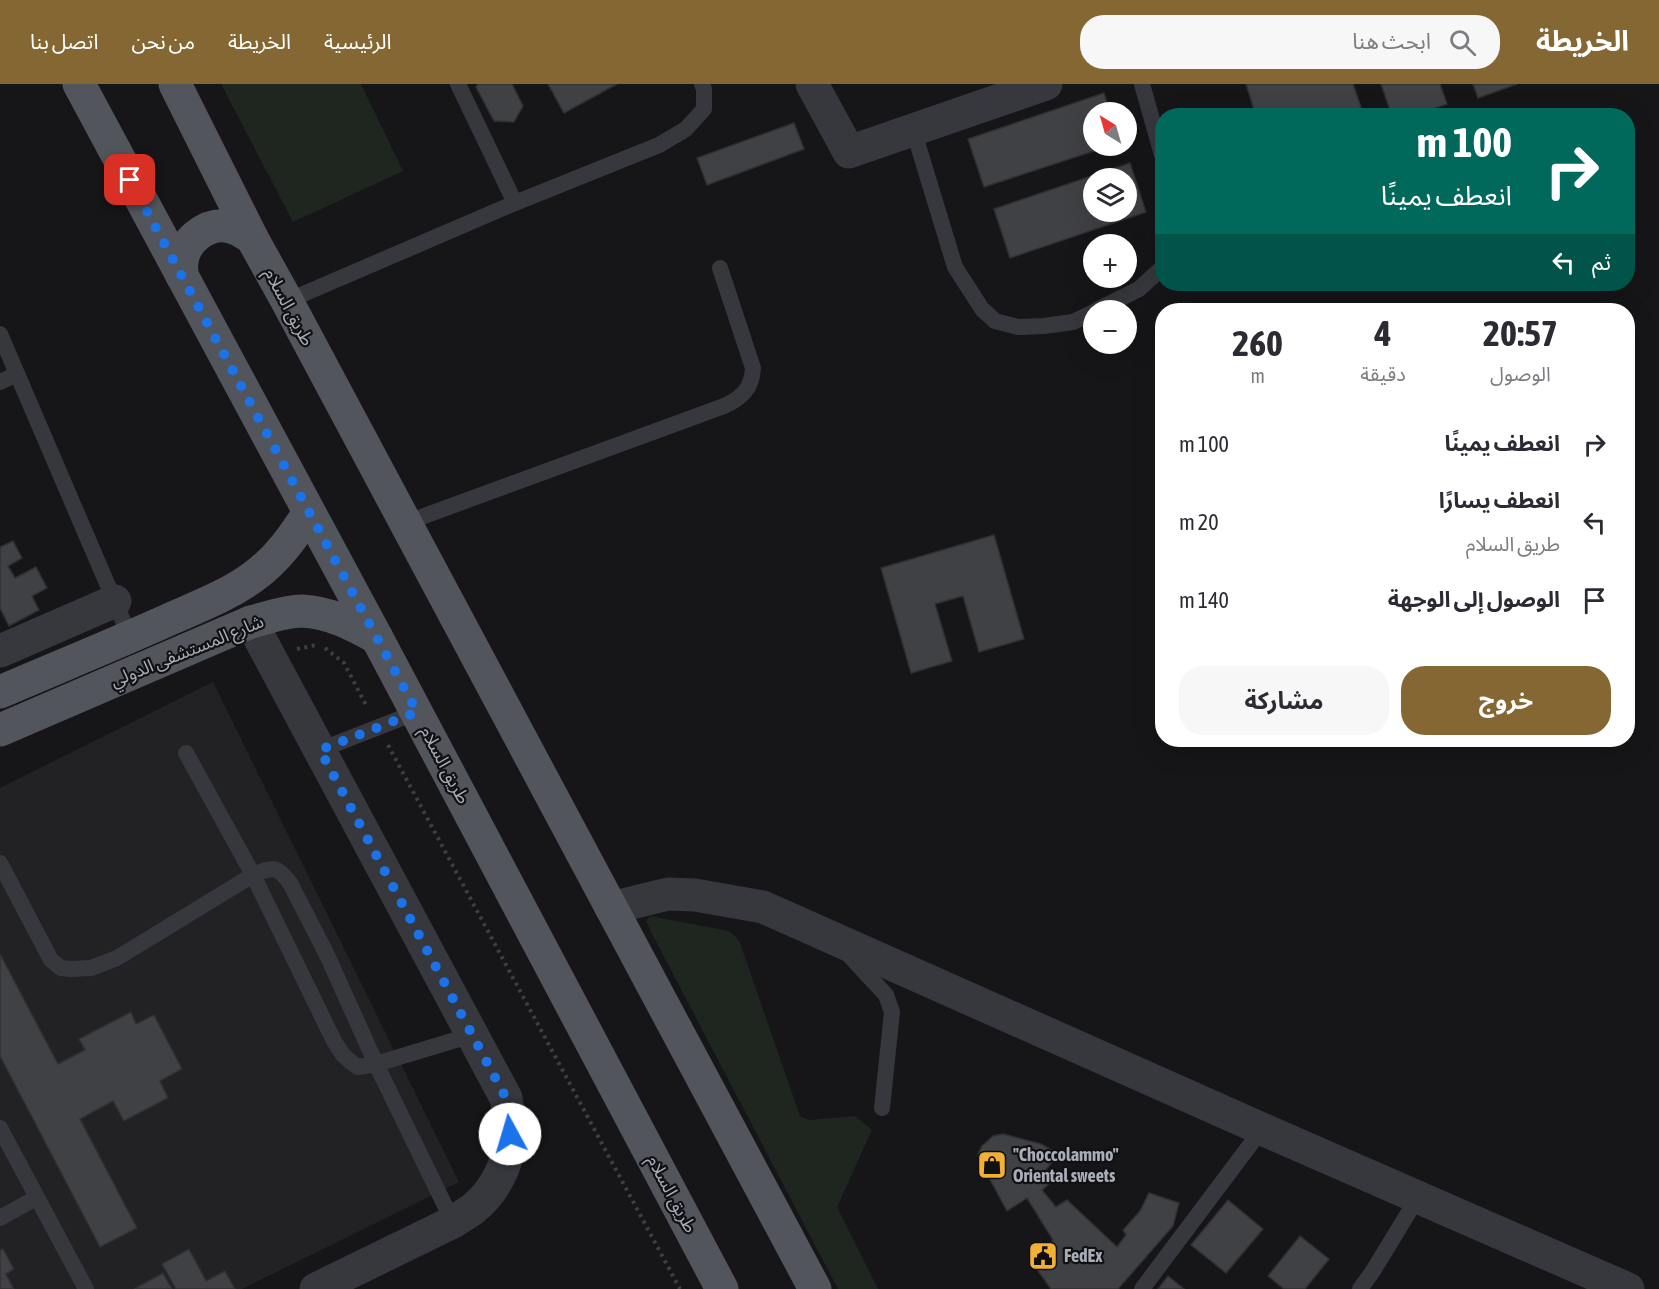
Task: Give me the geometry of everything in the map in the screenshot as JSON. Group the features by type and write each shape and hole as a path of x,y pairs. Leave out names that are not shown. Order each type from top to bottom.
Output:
{"main road":[{"name":"طريق السلام","path":"79,84 417,712 722,1289"},
{"name":"طريق السلام","path":"176,84 252,238 815,1289"},
{"path":"182,276 182,261 187,247 196,235 210,228 224,226 239,229 252,238"},
{"name":"شارع المستشفى الدولي","path":"0,692 229,592 254,576 276,556 296,534 309,512"},
{"name":"شارع المستشفى الدولي","path":"0,730 251,622 275,615 301,611 329,616 355,625 377,638"}],"street":[{"path":"812,84 849,152 1046,84"},
{"path":"0,651 115,601"},
{"path":"251,622 506,1098 510,1122 509,1146 502,1170 490,1191 473,1209 453,1222 316,1289"},
{"path":"610,908 668,894 695,895 763,907 1628,1289"}],"lane":[{"path":"458,84 515,203"},
{"path":"287,302 515,203 659,145 686,129 704,109 702,84"},
{"path":"1142,84 1155,130"},
{"path":"913,129 955,267 982,309 995,321 1018,327 1073,322 1083,317"},
{"path":"405,523 724,406 742,395 748,388 753,368 720,268"},
{"path":"1117,300 1139,289 1155,274"},
{"path":"0,334 130,637"},
{"path":"0,382 17,374"},
{"path":"320,750 417,712"},
{"path":"186,753 253,875 334,1041 351,1062 358,1067 376,1064 472,1035"},
{"path":"0,863 51,960 61,968 71,969 91,968 117,958 253,875 270,868 284,874 327,956 376,1064 453,1222"},
{"path":"834,939 880,988 890,1003 892,1022 882,1108"},
{"path":"0,1128 86,1289"},
{"path":"1142,1289 1262,1129"},
{"path":"1360,1289 1419,1197"},
{"path":"0,1218 36,1198"}],"path":[{"path":"268,655 320,644 344,663 680,1289"}],"shaded area":[{"path":"221,84 361,84 403,171 293,222"},
{"path":"213,682 459,1182 242,1289 0,1289 0,788"},
{"path":"650,916 729,931 736,937 800,1116 809,1120 855,1116 872,1130 837,1207 878,1289 838,1289 651,932 646,921"}],"building":[{"path":"478,84 512,84 523,106 514,122 494,121 476,87"},
{"path":"548,84 617,84 564,113"},
{"path":"1246,84 1353,84 1361,108 1254,108"},
{"path":"1381,84 1440,84 1447,104 1435,108 1389,108"},
{"path":"1473,84 1517,84 1478,98"},
{"path":"1104,93 1107,102 1083,102 1083,155 984,187 968,139"},
{"path":"794,123 804,149 707,185 697,158"},
{"path":"1130,163 1132,168 1115,168"},
{"path":"1083,179 1083,222 1116,222 1010,258 994,209"},
{"path":"1137,184 1146,212 1137,215"},
{"path":"994,535 1024,639 979,652 963,596 935,604 952,661 911,673 881,568"},
{"path":"13,541 22,558 8,566 15,578 36,567 47,588 32,596 39,610 9,626 0,608 0,547"},
{"path":"0,954 58,1064 85,1050 79,1039 131,1012 136,1024 154,1015 182,1069 160,1081 168,1098 124,1121 113,1101 80,1119 137,1228 100,1247 0,1056"},
{"path":"1003,1134 1041,1144 1052,1150 1054,1160 1044,1172 1049,1184 1042,1190 1056,1207 1067,1200 1117,1247 1126,1235 1123,1230 1140,1211 1149,1193 1179,1203 1173,1226 1118,1289 1051,1289 1031,1261 1044,1253 1053,1240 1027,1198 1007,1211 978,1154 982,1146 993,1136"},
{"path":"1228,1200 1263,1229 1226,1273 1191,1245"},
{"path":"1300,1236 1329,1259 1305,1289 1284,1289 1268,1276"},
{"path":"3,1249 14,1269 6,1274 14,1289 0,1289 0,1250"},
{"path":"189,1249 206,1281 225,1271 235,1289 176,1289 162,1264"},
{"path":"163,1273 172,1289 134,1289"},
{"path":"1168,1276 1184,1289 1158,1289"}],"place":[{"name":"\"Choccolammo\" Oriental sweets","path":"992,1165"},
{"name":"FedEx","path":"1043,1256"}],"route":[{"path":"130,180 417,712 320,750 506,1098 510,1134"}]}
